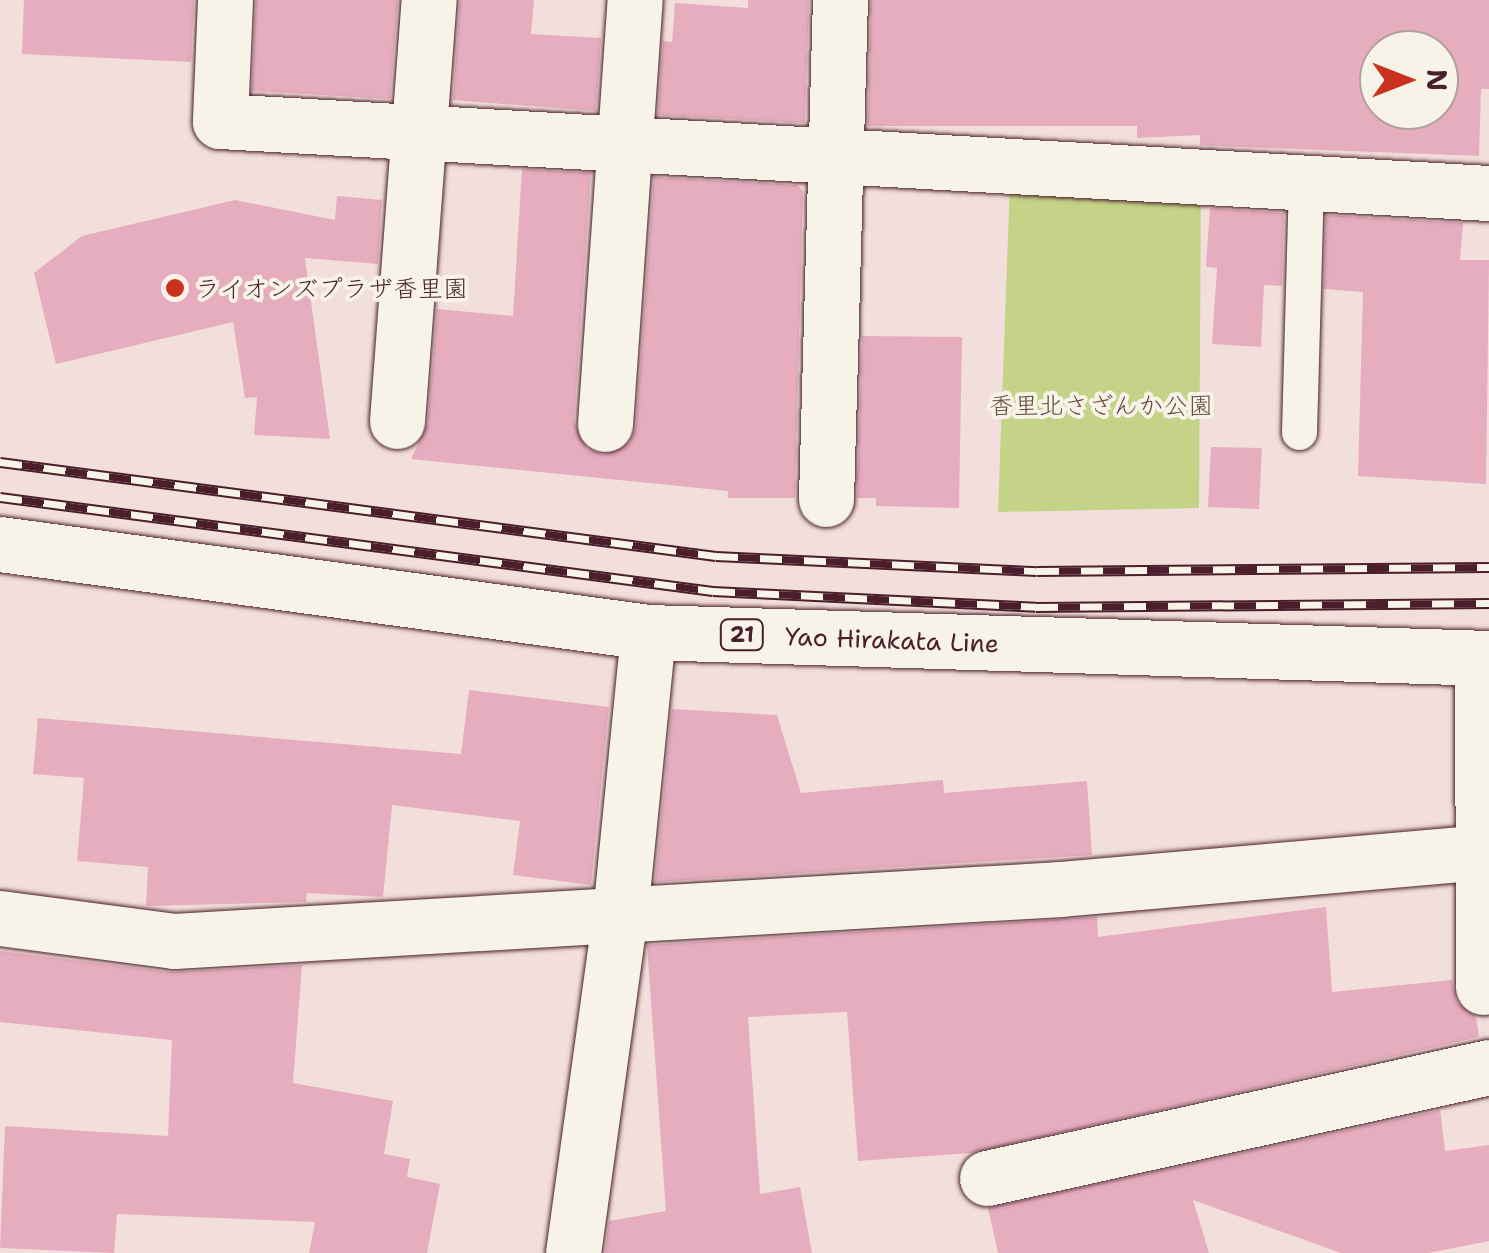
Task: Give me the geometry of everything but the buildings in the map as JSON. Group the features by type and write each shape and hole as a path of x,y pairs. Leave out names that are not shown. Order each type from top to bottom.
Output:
{"street":[{"path":"225,0 220,121 625,148 836,154 1306,178 1489,192"},
{"path":"397,420 429,0"},
{"path":"605,424 635,0"},
{"path":"826,498 840,0"},
{"name":"Yao Hirakata Line","path":"0,544 648,632 1485,658"},
{"path":"572,1253 620,914 648,632"},
{"path":"1482,987 1480,852 1485,658"},
{"path":"0,918 174,941 1060,889 1480,852"},
{"path":"987,1178 1489,1067"}],"lane":[{"path":"1298,432 1306,178"}],"green space":[{"name":"香里北さざんか公園","path":"1010,182 1201,187 1199,508 998,512"}],"railway":[{"path":"0,462 716,556 1037,571 1489,567"},
{"path":"0,497 713,591 1036,607 1489,603"}],"place":[{"name":"ライオンズプラザ香里園","path":"175,288"}]}
